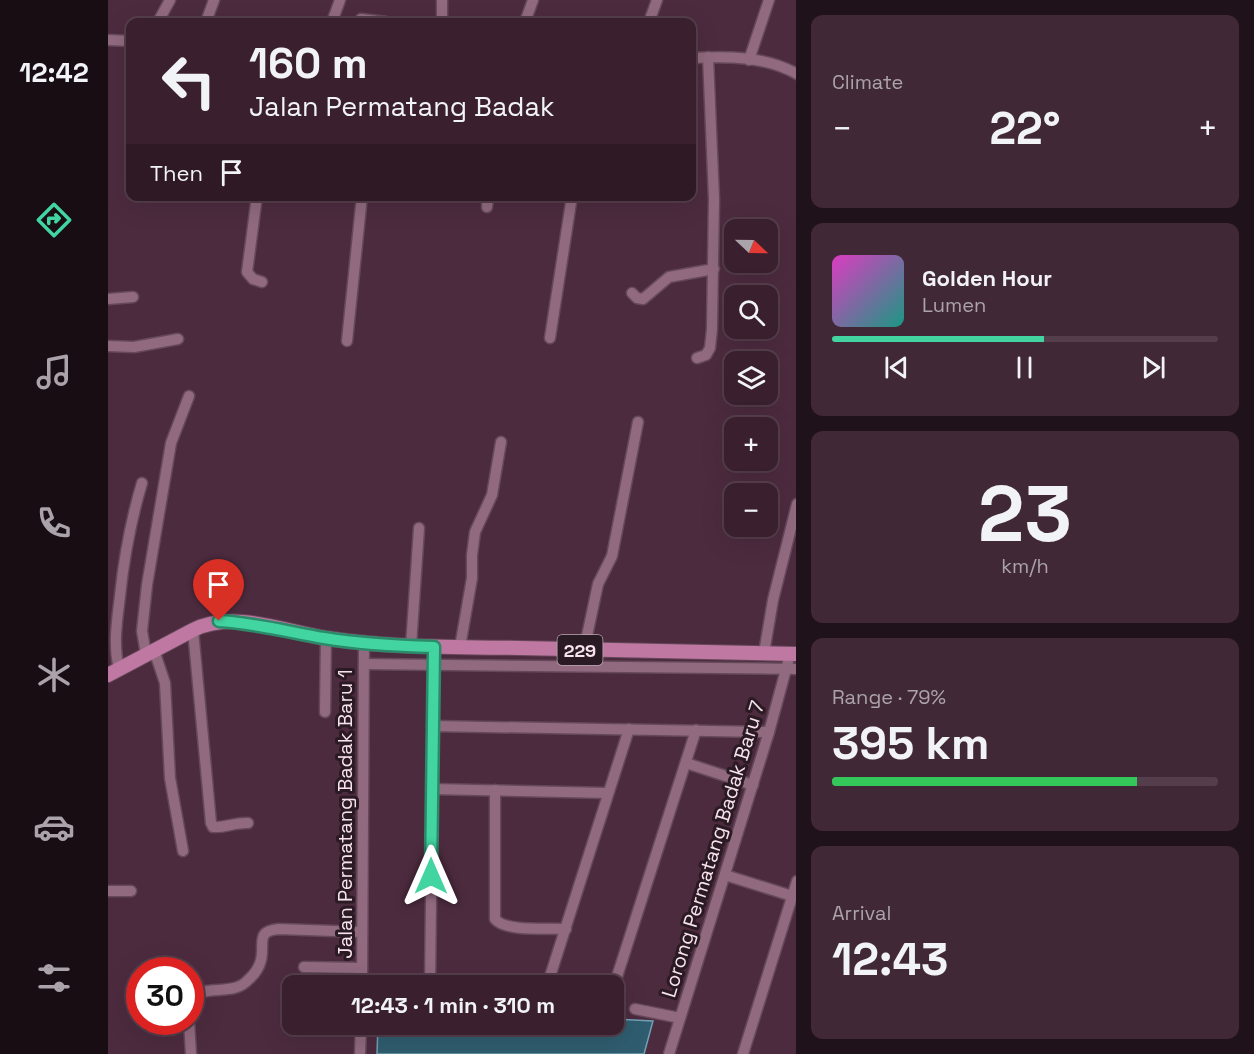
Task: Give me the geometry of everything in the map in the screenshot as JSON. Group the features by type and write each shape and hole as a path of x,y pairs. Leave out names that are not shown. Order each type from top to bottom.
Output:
{"main road":[{"name":"229","path":"113,672 206,623 219,621 247,623 326,638 411,646 794,653"}],"street":[{"path":"160,18 170,0"},
{"path":"207,18 214,0"},
{"path":"333,18 340,0"},
{"path":"442,0 442,18"},
{"path":"526,18 533,0"},
{"path":"650,18 657,0"},
{"path":"749,60 769,0"},
{"path":"108,40 126,41"},
{"path":"696,57 749,60 777,65 796,74"},
{"path":"696,357 706,354 711,342 714,269 708,57"},
{"path":"256,201 248,272 253,279 262,282"},
{"path":"347,341 361,201"},
{"path":"550,338 571,201"},
{"path":"632,293 637,298 643,299 669,277 714,269"},
{"path":"108,299 134,297"},
{"path":"108,346 134,347 178,339"},
{"path":"183,851 170,778 165,683 142,631 147,585 171,443 189,396"},
{"path":"584,650 598,584 612,556 638,422"},
{"path":"460,647 472,578 475,532 495,485 501,442"},
{"path":"113,672 124,555 142,483"},
{"path":"764,653 773,600 796,504"},
{"path":"411,646 419,528"},
{"path":"192,630 211,823 217,828 248,823"},
{"path":"325,712 326,638"},
{"name":"Jalan Permatang Badak Baru 1","path":"362,975 364,642"},
{"path":"430,975 434,647"},
{"name":"Lorong Permatang Badak Baru 7","path":"669,1054 769,732 791,669 794,653"},
{"path":"364,664 791,669"},
{"path":"432,726 769,732"},
{"path":"551,975 629,729"},
{"path":"618,975 696,730"},
{"path":"686,764 753,785"},
{"path":"432,789 608,793"},
{"path":"495,790 495,919 498,924 508,927 566,929"},
{"path":"725,875 792,896"},
{"path":"743,1054 796,881"},
{"path":"108,891 131,891"},
{"path":"204,992 237,988 244,984 259,966 262,958 262,938 268,931 279,929 362,932"},
{"path":"304,967 362,968"},
{"path":"635,1009 680,1018"},
{"path":"190,1035 191,1054"},
{"path":"360,1054 361,1035"}],"building":[{"path":"624,1020 653,1021 644,1054 377,1054 378,1035 624,1035"}],"route":[{"path":"219,621 247,623 326,638 434,647 431,876"}]}
